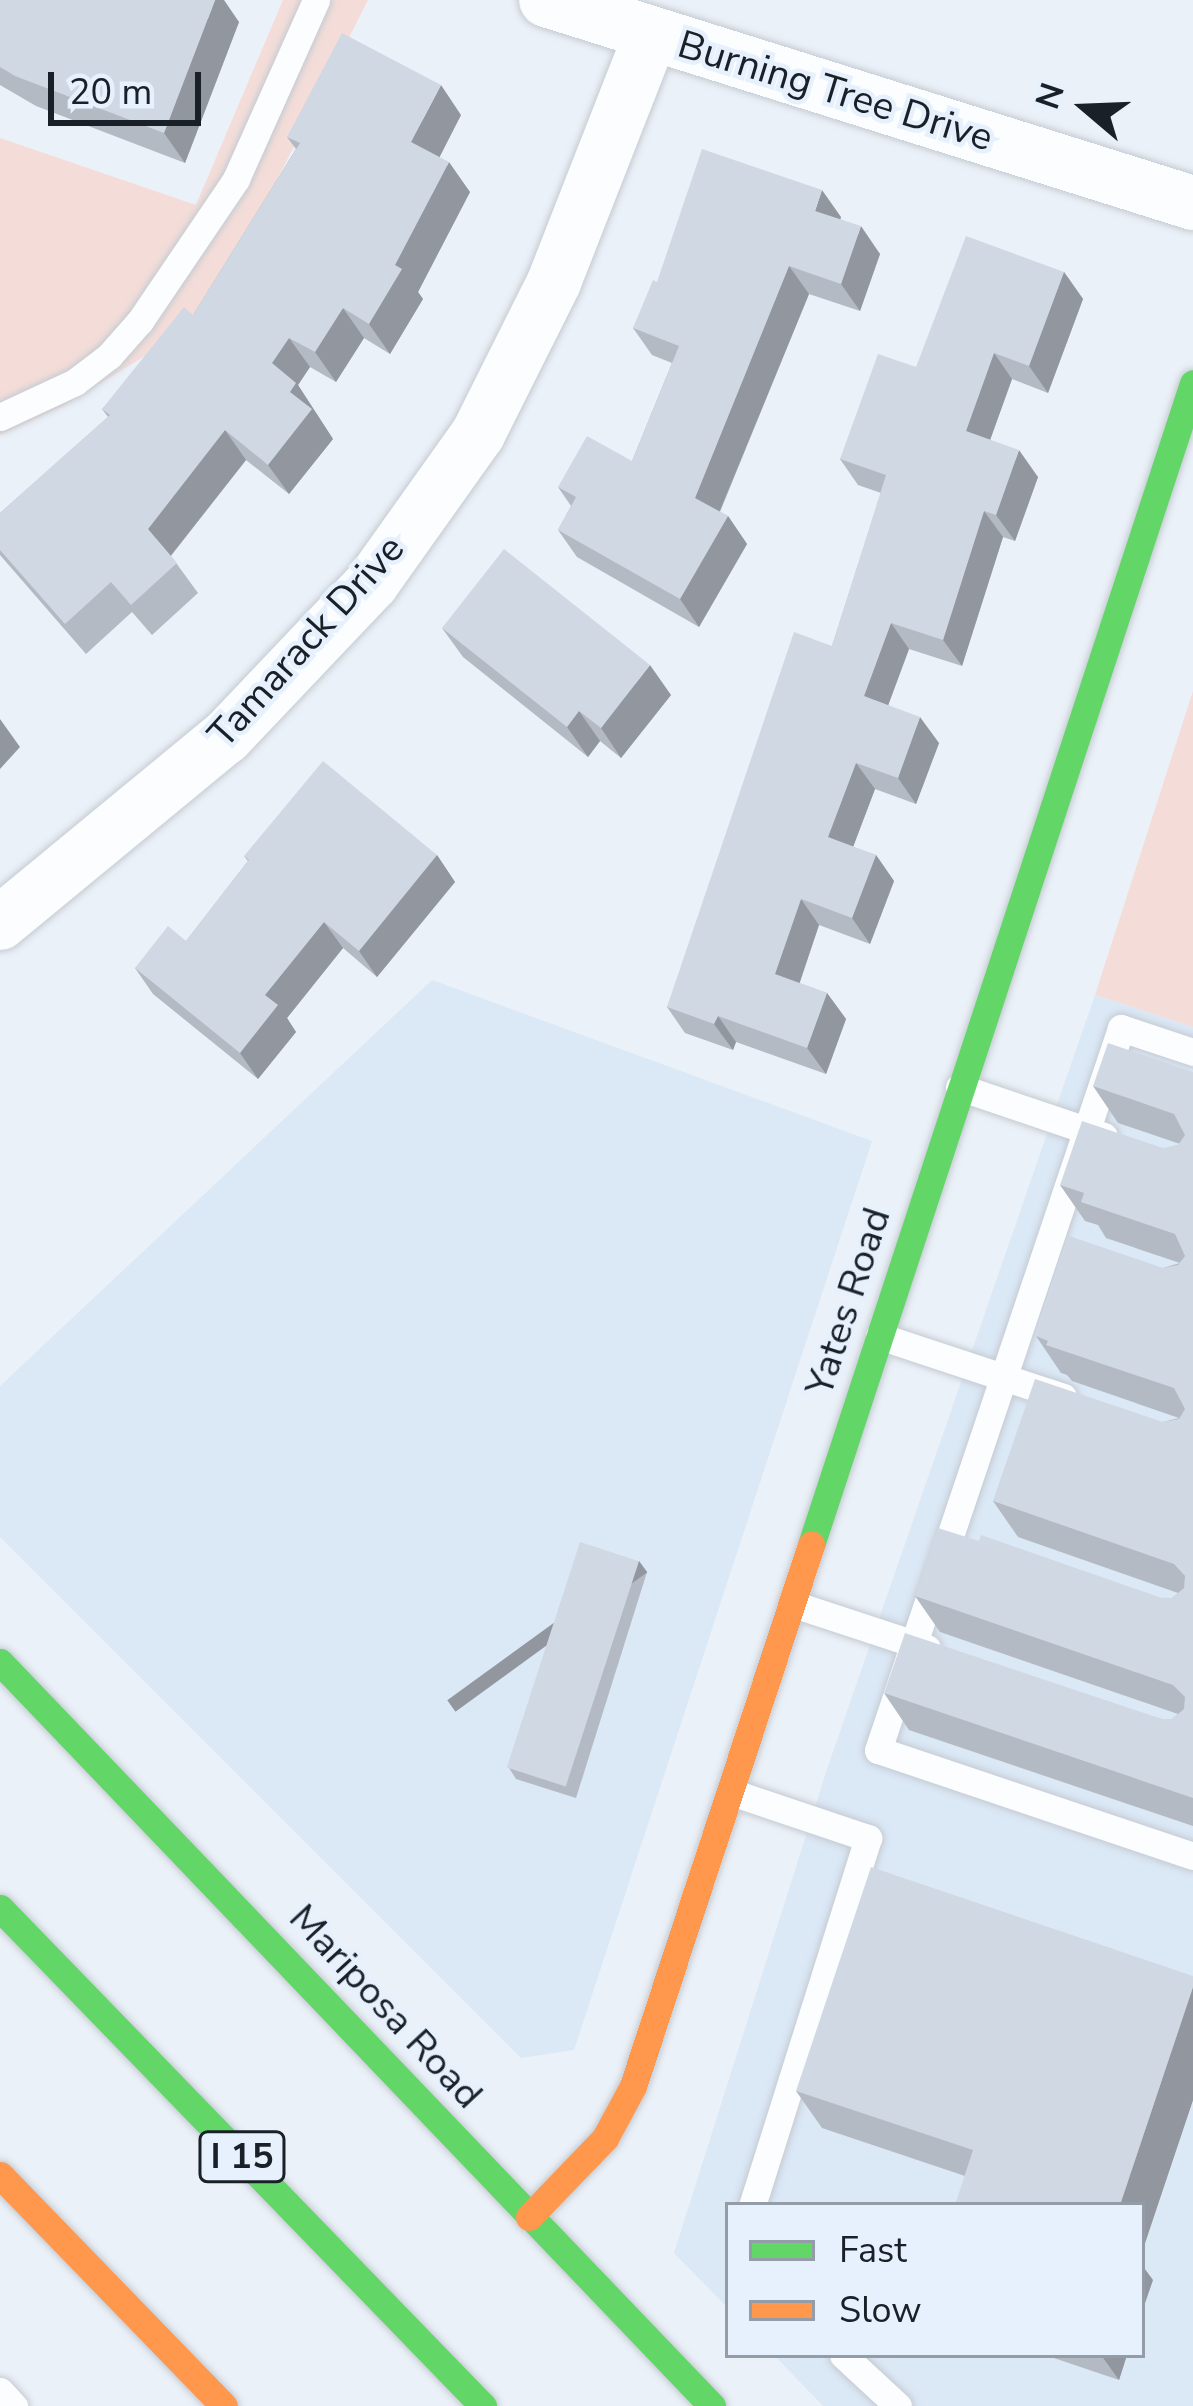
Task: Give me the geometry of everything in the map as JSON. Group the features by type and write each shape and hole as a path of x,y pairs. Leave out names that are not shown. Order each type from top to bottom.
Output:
{"main road":[{"name":"Yates Road","path":"529,2217 605,2138 633,2086 1193,383"},
{"name":"Mariposa Road","path":"0,1662 712,2406"},
{"name":"I 15","path":"0,1908 483,2406"},
{"path":"0,2175 224,2406"}],"street":[{"name":"Burning Tree Drive","path":"546,0 1193,203"},
{"name":"Tamarack Drive","path":"0,922 226,737 372,583 478,434 554,283 652,34"}],"lane":[{"path":"0,417 74,382 109,356 140,321 236,179 316,0"},
{"path":"1193,1052 1121,1028 1087,1131 1062,1241 1004,1378 963,1537 914,1644 878,1750 1193,1856"},
{"path":"959,1087 1129,1145"},
{"path":"879,1336 1088,1406"},
{"path":"793,1604 957,1658"},
{"path":"731,1792 868,1838 753,2202"},
{"path":"845,2358 898,2406"},
{"path":"0,2391 14,2406"}],"shaded area":[{"path":"283,0 368,0 207,318 63,406 0,435 0,138 196,205"},
{"path":"1193,691 1193,1027 1095,995"},
{"path":"432,980 872,1141 574,2050 521,2058 0,1537 0,1386"},
{"path":"1095,995 1193,1027 1193,2406 823,2406 777,2358 1145,2358 1145,2202 725,2202 725,2305 674,2253 826,1772"}],"building":[{"path":"0,0 215,0 164,133 0,67"},
{"path":"342,33 441,85 411,142 449,162 395,265 402,269 369,324 343,308 315,352 289,338 272,363 296,383 290,392 312,409 268,465 225,430 148,529 177,563 131,605 111,582 65,624 0,550 0,513 110,415 102,409 184,307 193,315 300,143 287,137"},
{"path":"702,149 822,190 815,211 861,226 841,284 789,266 695,498 728,516 680,599 558,530 576,497 558,487 587,436 632,461 679,346 633,328 653,280 657,282"},
{"path":"966,236 1064,272 1029,366 994,353 966,431 1019,450 996,515 984,511 943,640 891,623 864,696 920,717 898,778 856,763 828,837 876,855 852,918 801,899 775,974 827,993 807,1048 718,1016 714,1024 667,1007 794,632 832,646 886,475 840,459 878,354 916,367"},
{"path":"504,549 650,665 601,728 579,711 567,727 442,628"},
{"path":"323,761 437,855 359,951 324,922 265,995 278,1005 240,1053 135,968 168,926 186,941 249,860 244,856"},
{"path":"1108,1043 1193,1072 1193,1798 884,1693 905,1633 1162,1719 1172,1719 1184,1709 1185,1697 1173,1685 915,1596 938,1528 979,1541 981,1535 1162,1598 1172,1598 1184,1588 1185,1576 1174,1564 993,1501 1035,1379 1163,1422 1179,1419 1185,1409 1174,1388 1046,1345 1048,1341 1036,1336 1069,1236 1163,1268 1178,1265 1185,1256 1175,1234 1081,1202 1084,1193 1060,1185 1082,1121 1163,1148 1178,1145 1185,1135 1174,1114 1093,1086"},
{"path":"580,1542 639,1561 566,1787 507,1767"},
{"path":"871,1867 1193,1976 1121,2202 956,2202 973,2150 796,2091"}],"traffic: fast":[{"path":"811,1545 1193,383"},
{"path":"0,1662 712,2406"},
{"path":"0,1908 483,2406"}],"traffic: slow":[{"path":"529,2217 605,2138 633,2086 811,1545"},
{"path":"0,2175 224,2406"}]}
